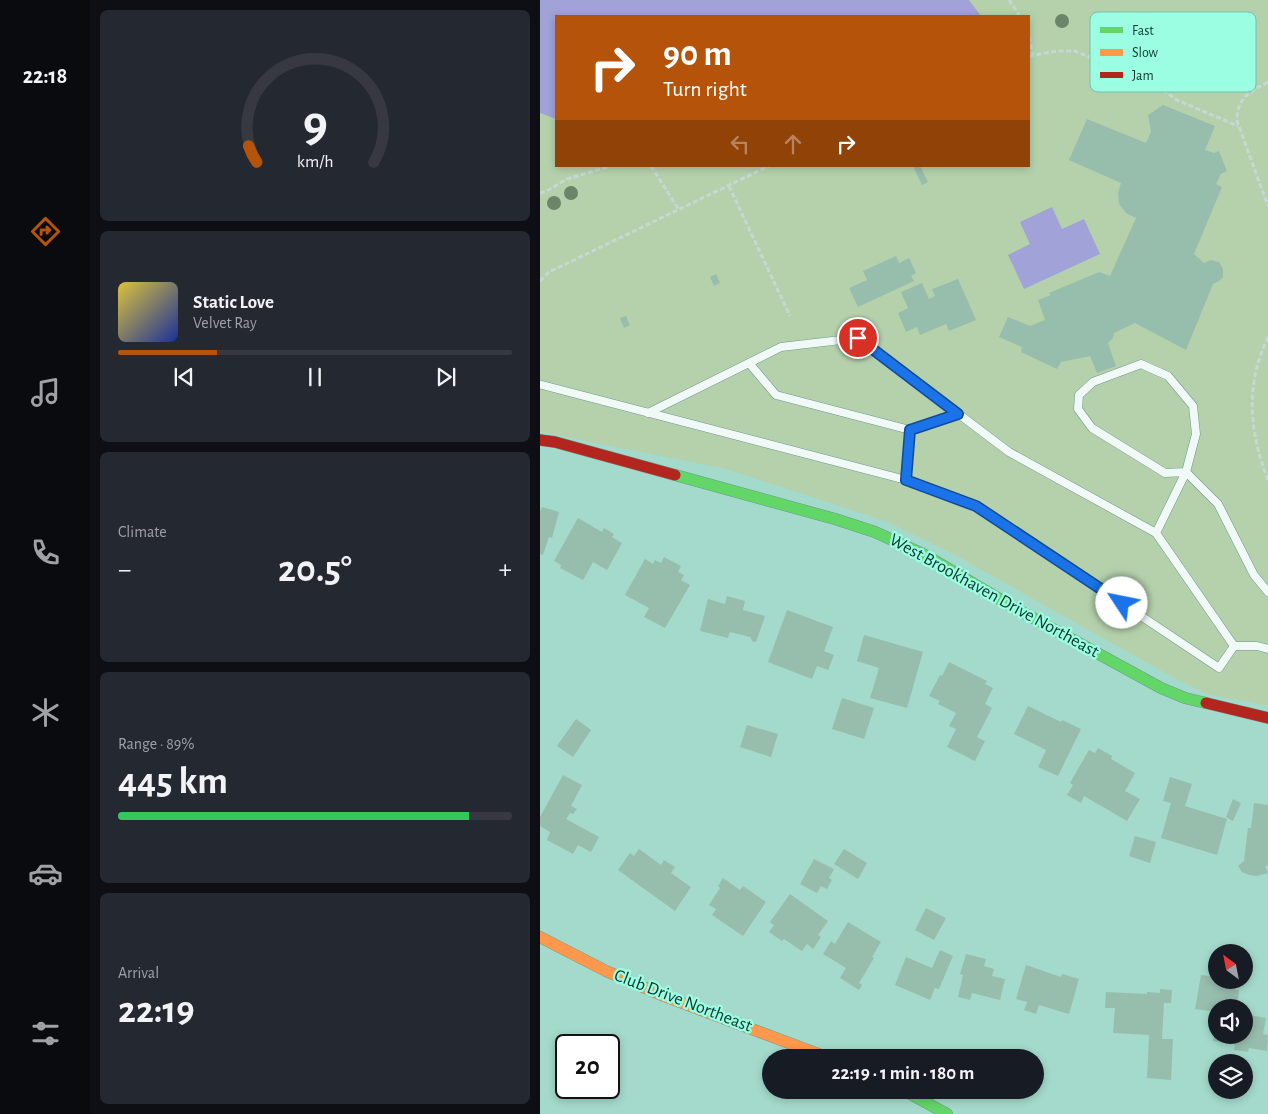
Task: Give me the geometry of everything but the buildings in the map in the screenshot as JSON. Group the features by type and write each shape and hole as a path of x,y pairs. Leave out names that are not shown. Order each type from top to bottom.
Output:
{"street":[{"name":"West Brookhaven Drive Northeast","path":"540,440 555,442 826,516 875,532 925,555 1011,606 1161,688 1186,698 1268,718"},
{"name":"Club Drive Northeast","path":"540,937 606,971 664,996 805,1049"},
{"path":"920,1099 947,1114"}],"lane":[{"path":"648,412 781,347 858,338 1009,452 1156,534 1234,646"},
{"path":"749,363 776,395 910,430 958,414"},
{"path":"1156,534 1186,472 1196,434 1193,406 1168,376 1141,364 1093,382 1079,395 1078,409 1092,428 1165,473 1186,472 1218,504 1254,575 1268,592"},
{"path":"542,385 906,480 976,506 1219,668 1234,646"},
{"path":"906,480 910,430"},
{"path":"1234,646 1257,646 1268,649"}],"path":[{"path":"1009,0 1019,15"},
{"path":"1031,56 1057,51 1075,52 1090,58"},
{"path":"1256,88 1268,82"},
{"path":"1166,92 1177,100 1238,126"},
{"path":"1249,92 1237,109 1238,126 1268,206"},
{"path":"540,193 567,179 608,167"},
{"path":"652,167 679,210"},
{"path":"540,281 549,272 767,167"},
{"path":"729,186 790,316"},
{"path":"1268,337 1259,356 1253,380 1252,407 1254,436 1268,480"}],"green space":[{"path":"540,0 1268,0 1268,706 1207,694 1167,674 955,555 885,521 726,469 540,432"}],"water":[{"path":"540,0 969,0 980,15 555,15 555,119 540,113"},
{"path":"1052,207 1062,229 1084,219 1100,254 1024,289 1008,255 1030,244 1020,222"}],"traffic: fast":[{"path":"675,475 835,519 875,532 925,555 1011,606 1161,688 1185,698 1206,703"},
{"path":"920,1099 947,1114"}],"traffic: slow":[{"path":"540,937 606,971 664,996 805,1049"}],"traffic: jam":[{"path":"540,440 555,442 675,475"},
{"path":"1206,703 1268,718"}],"route":[{"path":"858,338 958,414 910,430 906,480 976,506 1122,603"}]}
